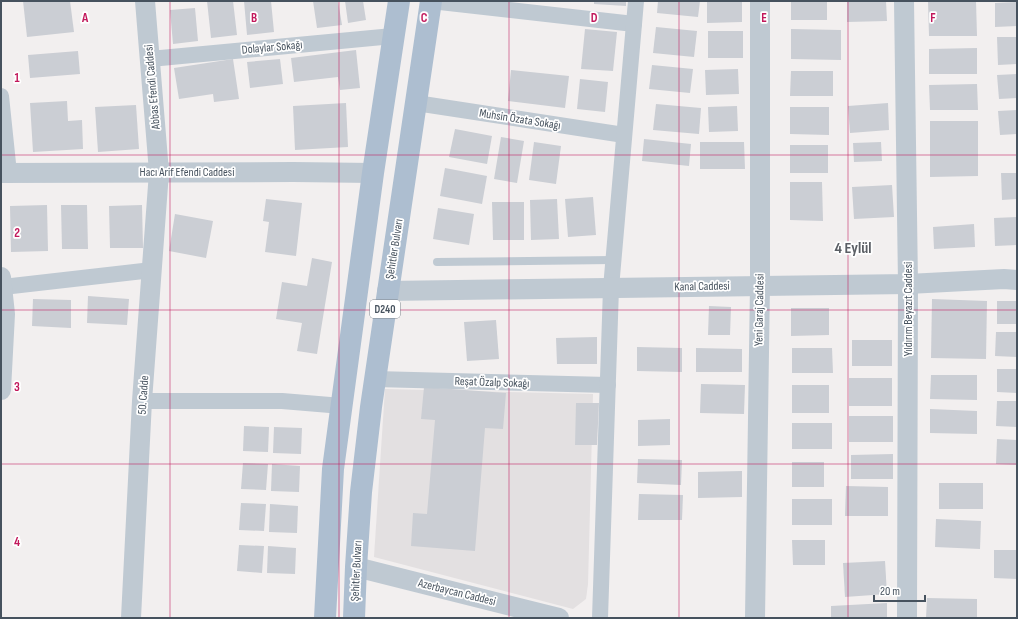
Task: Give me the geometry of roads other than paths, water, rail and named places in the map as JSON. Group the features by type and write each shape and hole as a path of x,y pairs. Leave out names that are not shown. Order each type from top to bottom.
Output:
{"main road":[{"name":"D240","path":"325,618 333,477 373,173 399,1"},
{"name":"Şehitler Bulvarı","path":"354,618 356,566 362,492 375,379 431,1"}],"street":[{"name":"Abbas Efendi Caddesi","path":"145,1 159,172"},
{"path":"431,1 634,24"},
{"path":"600,618 611,288 636,1"},
{"name":"Yeni Garaj Caddesi","path":"755,618 760,285 760,1"},
{"name":"Yıldırım Beyazıt Caddesi","path":"904,1 908,284 907,618"},
{"name":"Dolaylar Sokağı","path":"150,59 394,36"},
{"path":"1,96 5,173"},
{"name":"Muhsin Özata Sokağı","path":"416,103 624,135"},
{"name":"50. Cadde","path":"131,618 142,401 159,172"},
{"name":"Hacı Arif Efendi Caddesi","path":"5,173 373,173"},
{"path":"1,390 5,335 2,282 152,270"},
{"name":"Kanal Caddesi","path":"387,291 908,284 1004,279 1017,280"},
{"name":"Reşat Özalp Sokağı","path":"375,379 608,385"},
{"path":"142,401 282,401 342,406"},
{"name":"Azerbaycan Caddesi","path":"356,566 559,618"}],"lane":[{"path":"437,262 613,260"}],"district":[{"name":"4 Eylül","path":"853,247"}]}
